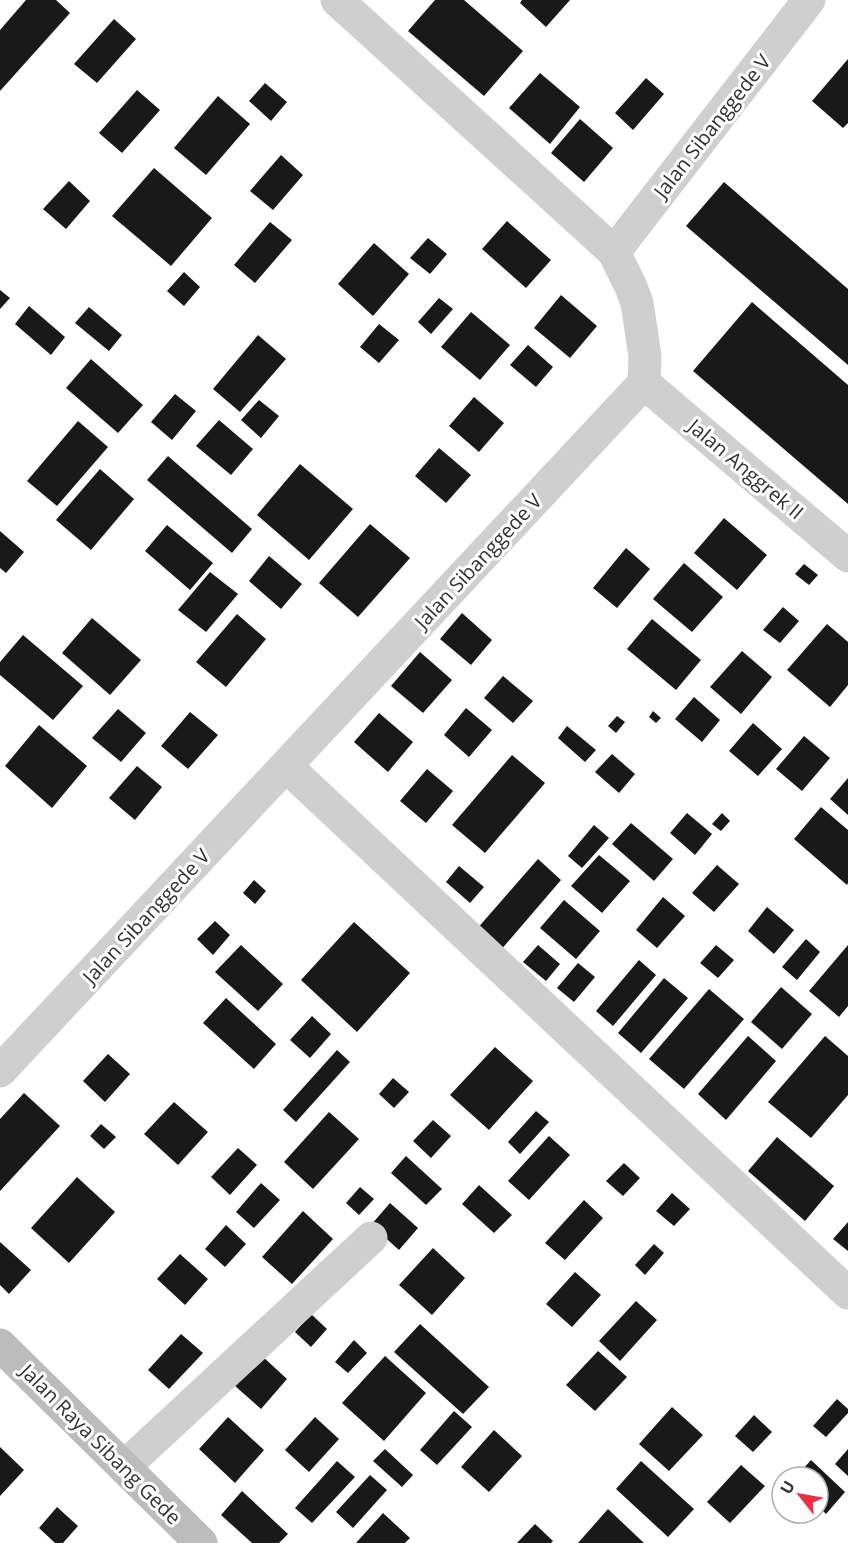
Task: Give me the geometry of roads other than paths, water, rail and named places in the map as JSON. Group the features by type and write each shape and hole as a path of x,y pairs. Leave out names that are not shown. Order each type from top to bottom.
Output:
{"main road":[{"name":"Jalan Raya Sibang Gede","path":"0,1345 201,1543"}],"street":[{"path":"337,0 614,252 637,303 645,356 644,383"},
{"name":"Jalan Sibanggede V","path":"614,252 809,0"},
{"name":"Jalan Sibanggede V","path":"0,1071 644,383"},
{"name":"Jalan Anggrek II","path":"644,383 848,556"},
{"path":"285,766 848,1293"},
{"path":"124,1467 371,1238"}]}
